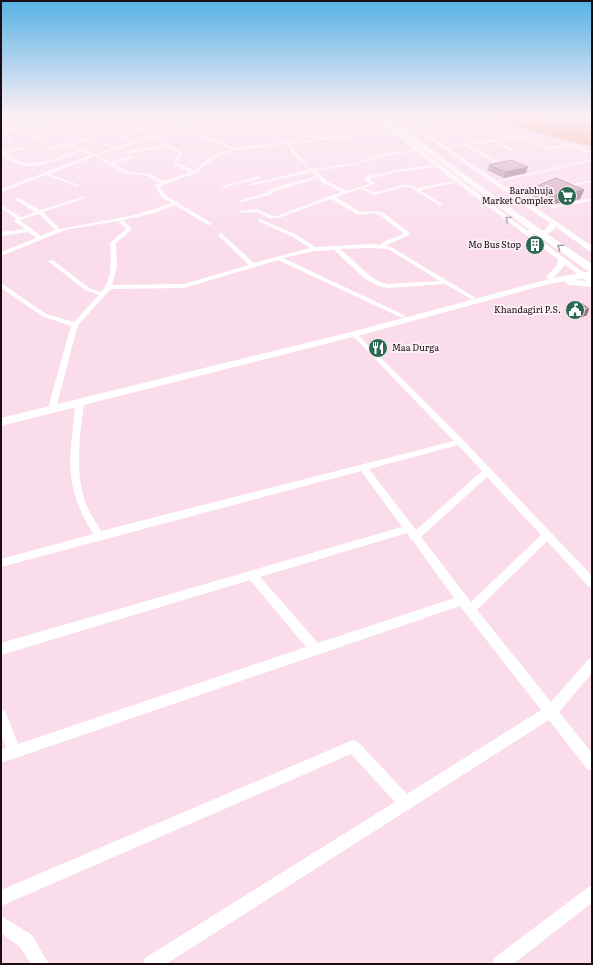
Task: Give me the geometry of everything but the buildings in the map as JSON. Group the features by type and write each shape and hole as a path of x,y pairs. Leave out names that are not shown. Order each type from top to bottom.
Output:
{"highway":[{"path":"440,159 534,229 592,269"},
{"path":"449,159 528,216 592,259"}],"main road":[{"path":"553,279 560,265 561,259"},
{"path":"1,416 354,334 492,295 553,279 584,273 592,269"},
{"path":"553,279 592,284"},
{"path":"1,422 80,403 131,387 402,316 473,298 492,295"}],"street":[{"path":"9,159 12,162 32,166 53,159"},
{"path":"2,189 85,159"},
{"path":"101,159 125,172 148,175 164,183"},
{"path":"109,164 125,159"},
{"path":"177,159 175,163 194,172"},
{"path":"210,224 163,196 156,185 194,172 211,159"},
{"path":"301,159 318,177 346,193"},
{"path":"251,185 312,170 354,164 371,159"},
{"path":"429,159 561,259 584,273 592,284"},
{"path":"461,159 521,202 592,249"},
{"path":"491,159 496,162"},
{"path":"494,182 592,160"},
{"path":"298,167 308,166"},
{"path":"242,212 258,210 271,217 278,217 373,184 366,178 402,170 438,166"},
{"path":"222,187 275,173"},
{"path":"46,174 77,186"},
{"path":"241,202 271,193 269,191 318,177"},
{"path":"417,189 458,181"},
{"path":"571,185 592,181"},
{"path":"360,188 375,194 404,186 411,186 440,206"},
{"path":"41,239 16,220 38,211 83,197"},
{"path":"332,197 360,214 374,212 382,214 408,234 384,243 381,247"},
{"path":"18,199 38,211 59,231"},
{"path":"521,202 536,200 554,207 588,200"},
{"path":"1,254 59,231 120,220 166,208 176,203"},
{"path":"1,206 19,218"},
{"path":"53,404 75,325 109,288 114,267 113,243 129,229 120,220"},
{"path":"260,220 295,236 314,249"},
{"path":"521,229 547,232 552,230 554,223"},
{"path":"1,234 29,230"},
{"path":"221,235 253,265"},
{"path":"109,288 184,286 253,265 314,249 381,247 388,248 473,298"},
{"path":"335,248 344,253 360,271 381,285 388,286 445,282"},
{"path":"278,258 402,316"},
{"path":"50,261 87,288 102,294"},
{"path":"1,285 44,314 75,325"},
{"path":"354,334 460,442 546,536 592,583"},
{"path":"80,403 75,439 74,472 80,502 99,536"},
{"path":"1,563 460,442"},
{"path":"364,468 462,600 592,764"},
{"path":"1,649 253,576 411,533 487,472"},
{"path":"470,610 546,536"},
{"path":"253,576 316,650"},
{"path":"1,756 462,600"},
{"path":"151,964 551,711 592,664"},
{"path":"1,715 14,751"},
{"path":"1,898 352,746 406,803"},
{"path":"500,964 592,893"},
{"path":"1,924 26,941 41,964"}],"place":[{"name":"Barabhuja Market Complex","path":"567,196"},
{"name":"Mo Bus Stop","path":"535,245"},
{"name":"Khandagiri P.S.","path":"575,310"},
{"name":"Maa Durga","path":"378,348"}]}
